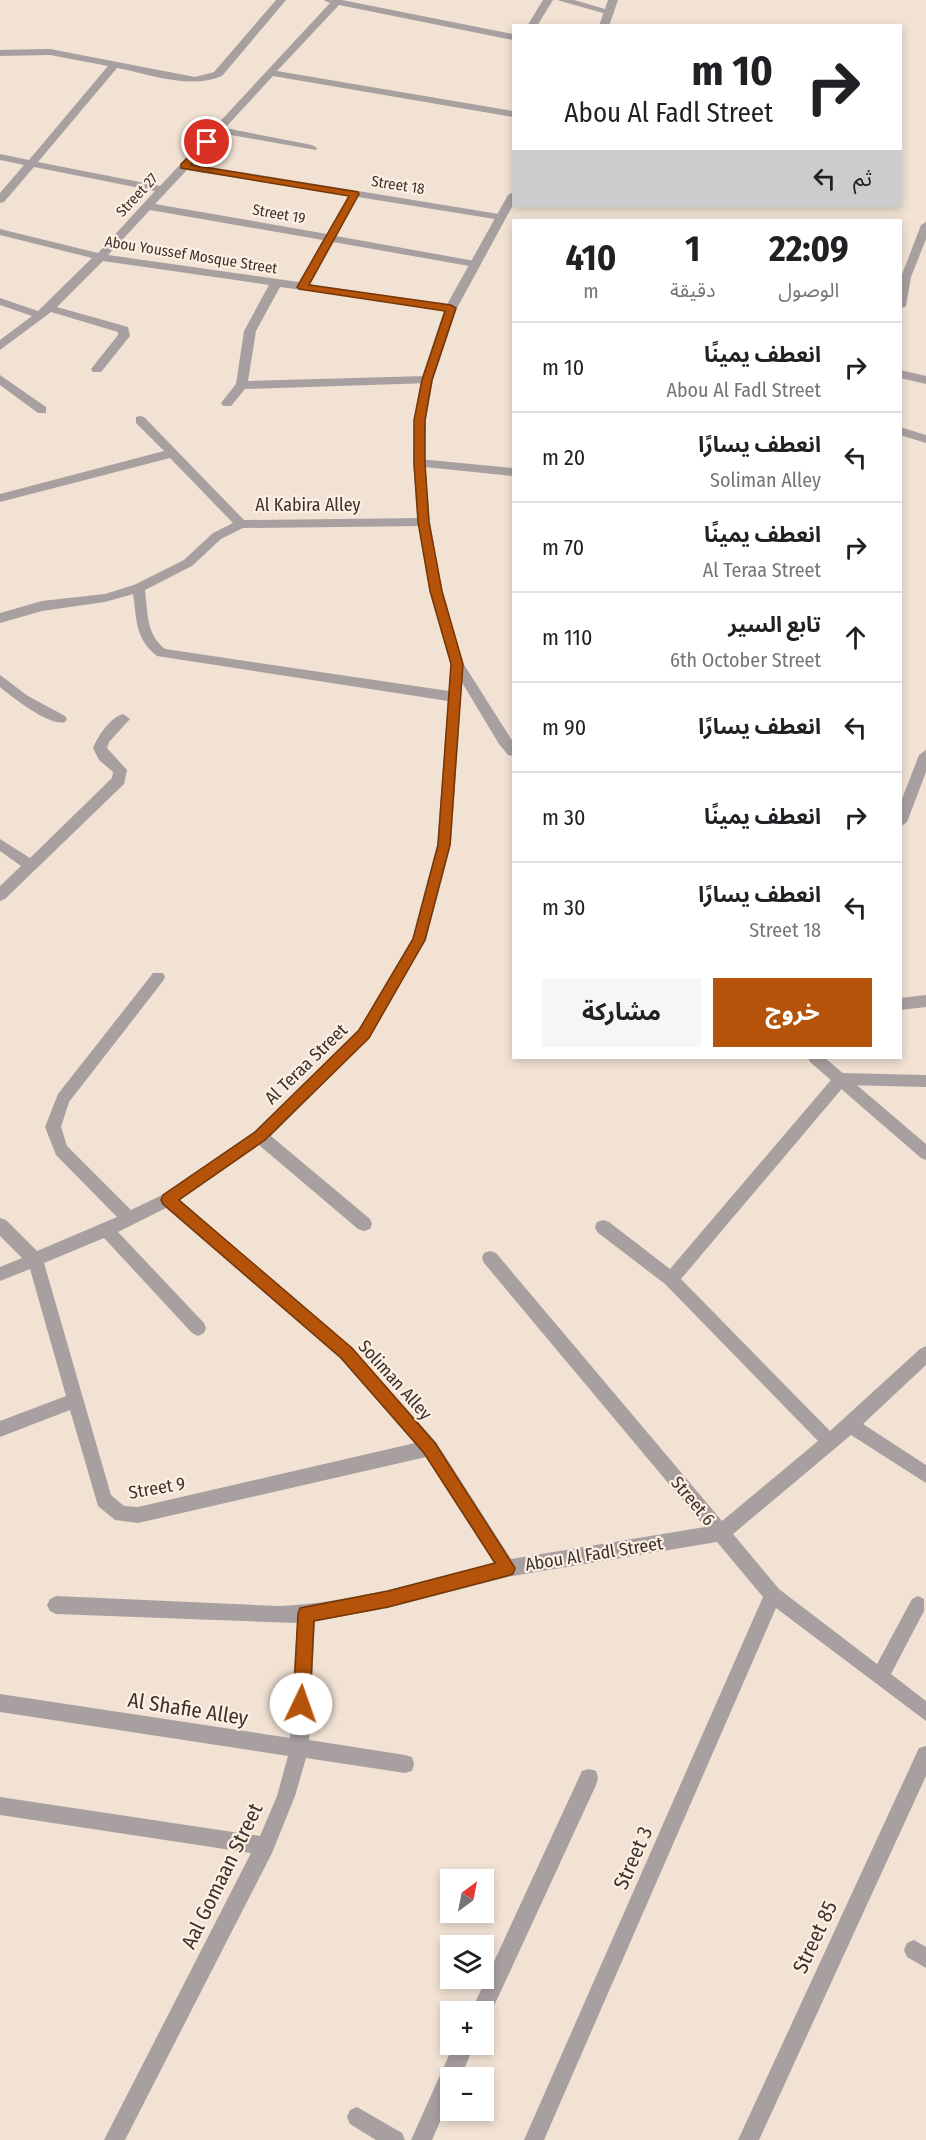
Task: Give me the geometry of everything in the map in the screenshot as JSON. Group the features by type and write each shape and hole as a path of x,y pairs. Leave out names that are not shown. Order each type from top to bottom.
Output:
{"street":[{"path":"0,53 50,52 195,80 207,79 218,74 281,0"},
{"path":"378,10 386,0"},
{"path":"533,24 548,0"},
{"path":"562,0 610,12"},
{"path":"605,24 613,0"},
{"path":"332,1 512,37"},
{"name":"Street 27","path":"0,346 44,311 100,257 271,73 332,1"},
{"path":"0,200 115,64"},
{"path":"271,73 512,114"},
{"path":"218,130 312,148"},
{"path":"0,157 163,190"},
{"name":"Street 18","path":"184,166 501,217"},
{"path":"302,287 355,194"},
{"path":"512,197 451,308 427,380 420,420 419,463 424,522 436,591 457,664 512,750"},
{"name":"Street 19","path":"148,206 475,264"},
{"path":"902,296 906,277 926,225"},
{"name":"Abou Youssef Mosque Street","path":"0,232 100,257 451,308"},
{"path":"227,403 242,385 250,330 276,283"},
{"path":"0,302 124,330 124,336 96,369"},
{"path":"902,374 926,380"},
{"path":"0,379 42,410"},
{"path":"242,385 427,380"},
{"path":"140,420 241,524"},
{"path":"902,432 926,439"},
{"path":"0,498 173,453"},
{"path":"419,463 512,472"},
{"name":"Al Kabira Alley","path":"0,618 42,606 105,598 138,588 188,563 217,536 241,524 424,522"},
{"path":"138,588 145,634 150,644 162,653 455,697"},
{"name":"Al Teraa Street","path":"0,1274 129,1220 168,1200 260,1136 364,1034 419,940 444,845 457,664"},
{"path":"0,680 23,699 60,719"},
{"path":"0,895 119,780 120,770 104,756 100,748 103,740 123,719"},
{"path":"902,817 926,755"},
{"path":"0,844 31,866"},
{"path":"129,1220 62,1150 54,1127 63,1099 158,977"},
{"path":"902,1004 926,1001"},
{"path":"815,1059 926,1153"},
{"path":"841,1079 926,1081"},
{"path":"670,1279 841,1079"},
{"path":"260,1136 364,1224"},
{"name":"Soliman Alley","path":"168,1200 346,1353 430,1448 507,1568"},
{"path":"0,1225 35,1260"},
{"path":"603,1227 670,1279 829,1441"},
{"path":"106,1230 198,1328"},
{"name":"Street 6","path":"490,1258 773,1595 926,1712"},
{"name":"Street 9","path":"35,1260 104,1500 121,1514 138,1515 430,1448"},
{"path":"720,1533 850,1425 926,1353"},
{"path":"0,1429 75,1400"},
{"path":"850,1425 926,1475"},
{"name":"Abou Al Fadl Street","path":"56,1605 279,1615 306,1614 388,1599 507,1568 720,1533"},
{"name":"Street 3","path":"534,2140 773,1595"},
{"path":"880,1677 918,1605"},
{"name":"Aal Gomaan Street","path":"114,2140 266,1846 286,1796 299,1749 306,1614"},
{"name":"Al Shafie Alley","path":"0,1703 405,1764"},
{"name":"Street 85","path":"748,2140 926,1755"},
{"path":"486,2001 589,1778"},
{"path":"0,1806 266,1846"},
{"path":"421,2140 460,2055"},
{"path":"357,2117 395,2140"}],"route":[{"path":"207,142 184,166 355,194 302,287 451,308 427,380 420,420 419,463 424,522 436,591 457,664 444,845 419,940 364,1034 260,1136 168,1200 346,1353 430,1448 507,1568 388,1599 306,1614 301,1704"}]}
